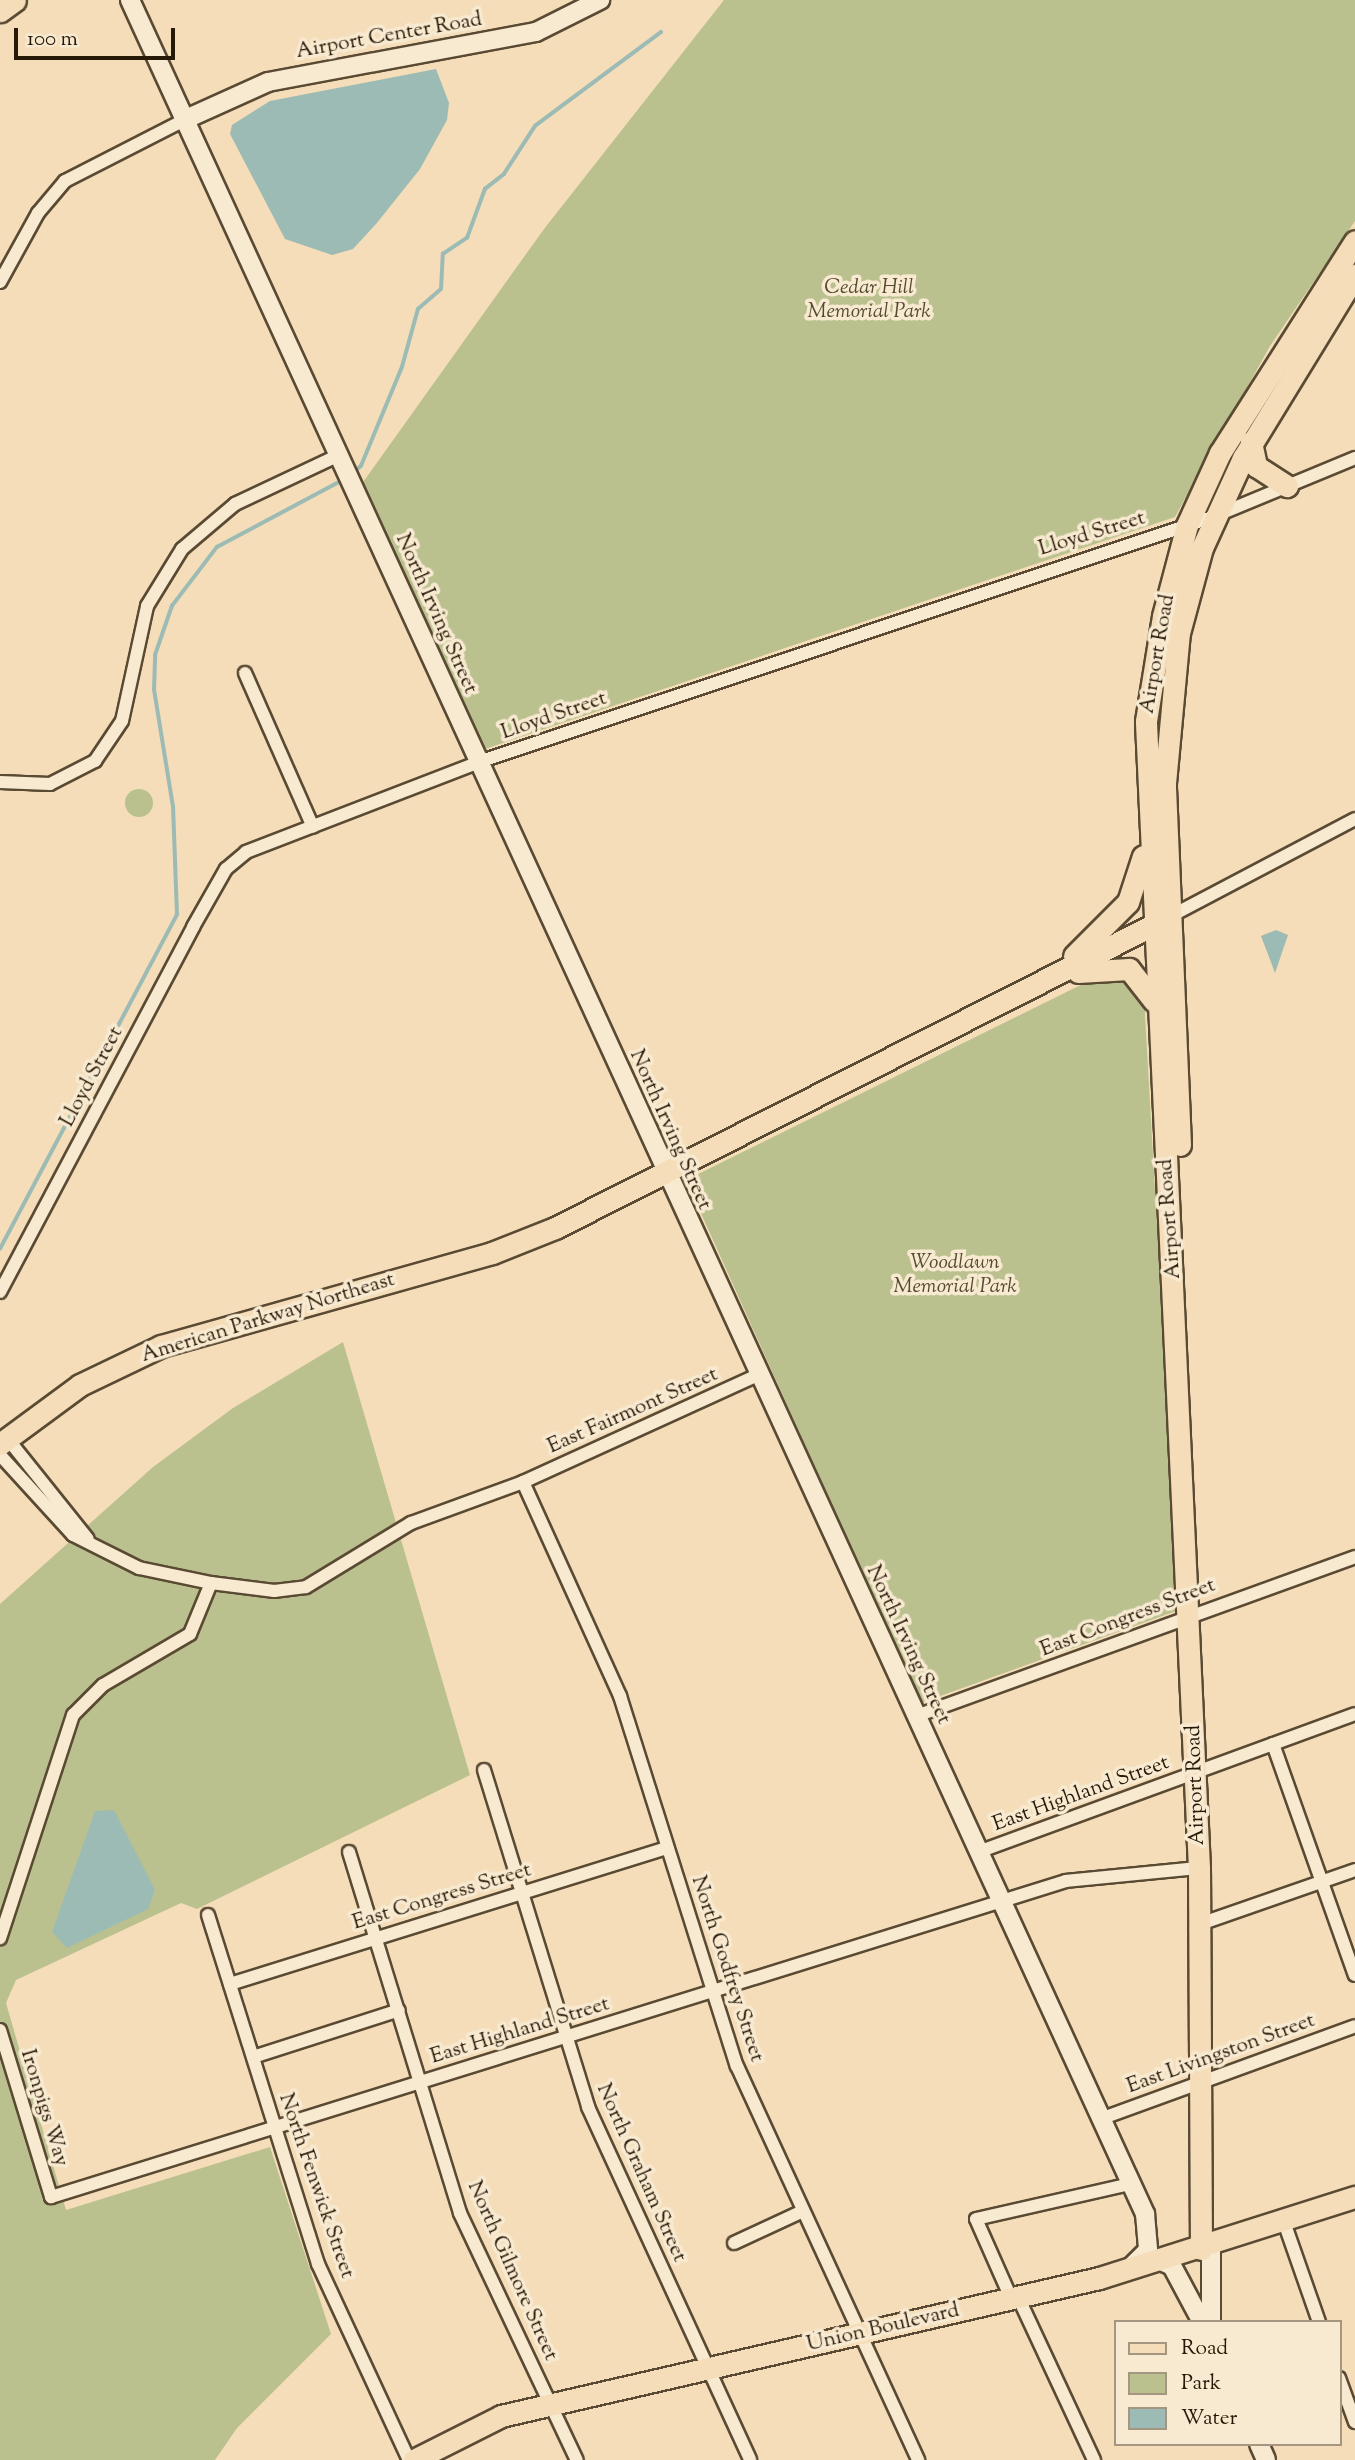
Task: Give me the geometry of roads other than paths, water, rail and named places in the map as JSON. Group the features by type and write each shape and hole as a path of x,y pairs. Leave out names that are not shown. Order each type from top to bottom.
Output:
{"highway":[{"path":"0,10 14,0"}],"main road":[{"name":"Airport Road","path":"1206,2247 1205,1922 1201,1770 1163,920 1148,836 1152,669 1187,525 1220,453 1355,241"},
{"name":"Airport Road","path":"1195,1614 1158,1008 1171,683 1189,590 1215,516 1251,442 1355,275"},
{"path":"1251,442 1256,466 1287,486"},
{"path":"1049,978 1128,902 1148,836"},
{"name":"American Parkway Northeast","path":"2,1446 80,1385 161,1346 492,1253 555,1228 1163,920"},
{"path":"1049,978 1123,967 1140,976 1158,1008"},
{"name":"Airport Road","path":"1201,1770 1199,1868 1205,1922"},
{"name":"Union Boulevard","path":"414,2460 473,2426 551,2403 1124,2271 1206,2247 1355,2197"}],"street":[{"name":"North Irving Street","path":"130,0 349,475 664,1172 1130,2184 1149,2243 1141,2261 1124,2271"},
{"name":"Airport Center Road","path":"186,118 268,82 536,32 600,0"},
{"path":"0,282 38,213 65,181 186,118"},
{"path":"0,782 50,785 95,761 122,721 148,606 182,550 235,504 339,455"},
{"name":"Lloyd Street","path":"0,1292 226,869 246,852 479,762 1215,516 1355,458"},
{"path":"245,674 313,827"},
{"path":"1163,920 1355,819"},
{"name":"East Fairmont Street","path":"211,1583 274,1591 306,1587 411,1523 523,1482 758,1374"},
{"path":"0,1938 73,1715 103,1685 190,1633 211,1583 139,1568 88,1539 2,1446"},
{"name":"North Godfrey Street","path":"523,1482 620,1696 737,2066 918,2460"},
{"name":"East Congress Street","path":"916,1716 1355,1557"},
{"name":"East Highland Street","path":"978,1852 1355,1714"},
{"path":"1273,1744 1355,1975"},
{"name":"North Graham Street","path":"484,1770 587,2107 750,2460"},
{"name":"East Congress Street","path":"230,1984 667,1848"},
{"name":"North Gilmore Street","path":"349,1852 460,2213 577,2460"},
{"name":"East Highland Street","path":"51,2197 1093,1875 1199,1868"},
{"path":"1205,1922 1355,1870"},
{"name":"North Fenwick Street","path":"208,1915 318,2264 409,2460"},
{"path":"253,2057 398,2010"},
{"name":"East Livingston Street","path":"1100,2119 1355,2026"},
{"name":"Ironpigs Way","path":"0,2030 51,2197"},
{"path":"1094,2460 976,2219 1130,2184"},
{"path":"734,2243 803,2211"},
{"path":"1284,2222 1318,2320"},
{"path":"1206,2247 1207,2320"},
{"path":"1160,2261 1172,2266 1206,2320"},
{"path":"1341,2384 1355,2422"}],"water":[{"path":"436,69 449,103 447,120 420,169 376,224 353,249 332,255 285,239 230,134 232,125 270,101"},
{"path":"1276,930 1288,935 1275,973 1261,936"},
{"path":"114,1810 155,1890 148,1909 67,1948 52,1932 95,1811"}],"waterway":[{"path":"352,473 361,466 402,367 418,309 441,289 443,254 467,238 485,189 504,174 535,126 661,32"},
{"path":"0,1249 177,915 173,807 154,690 155,655 172,606 217,547 343,480"}],"park label":[{"name":"Cedar Hill Memorial Park","path":"869,300"},
{"name":"Woodlawn Memorial Park","path":"955,1275"}]}
